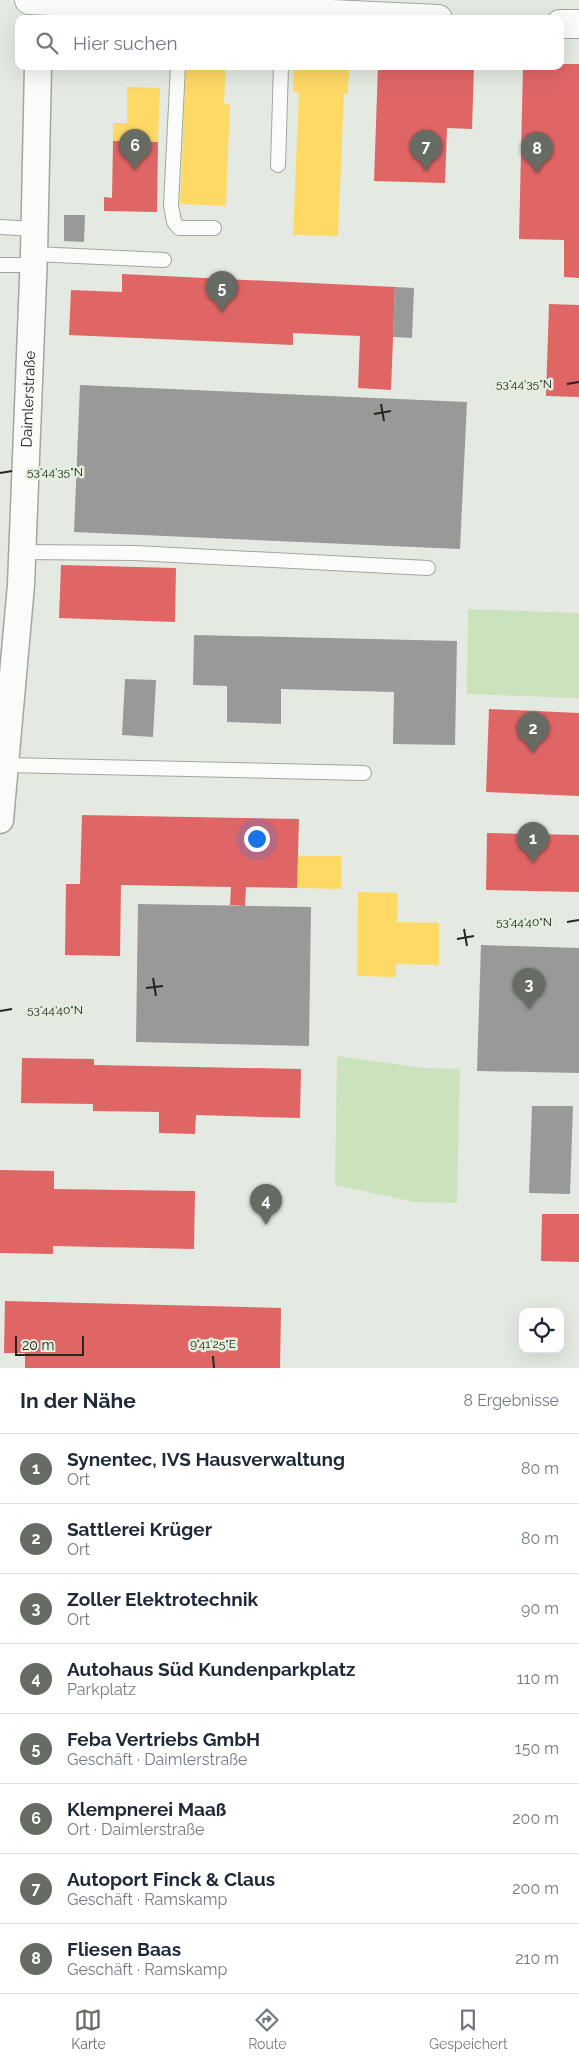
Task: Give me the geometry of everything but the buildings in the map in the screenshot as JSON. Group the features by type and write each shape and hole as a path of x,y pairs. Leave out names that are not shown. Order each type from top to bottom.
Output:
{"street":[{"path":"29,0 182,13 282,15 366,8 412,15"},
{"path":"38,15 39,0"},
{"path":"564,24 579,24"},
{"name":"Daimlerstraße","path":"0,820 20,594 34,260 38,70"}],"lane":[{"path":"178,70 171,205 174,222 179,228 214,228"},
{"path":"278,164 280,70"},
{"path":"0,227 34,229"},
{"path":"0,265 34,260 164,260"},
{"path":"22,552 135,553 428,568"},
{"path":"5,765 364,773"}],"green space":[{"path":"468,609 579,613 579,698 467,694"},
{"path":"337,1056 424,1068 460,1069 457,1203 415,1202 335,1185"}],"place":[{"name":"Klempnerei Maaß","path":"135,170"},
{"name":"Autoport Finck & Claus","path":"426,171"},
{"name":"Fliesen Baas","path":"537,173"},
{"name":"Feba Vertriebs GmbH","path":"222,312"},
{"name":"Sattlerei Krüger","path":"533,753"},
{"name":"Synentec, IVS Hausverwaltung","path":"533,863"},
{"name":"Zoller Elektrotechnik","path":"529,1009"},
{"name":"Autohaus Süd Kundenparkplatz","path":"266,1225"}]}
